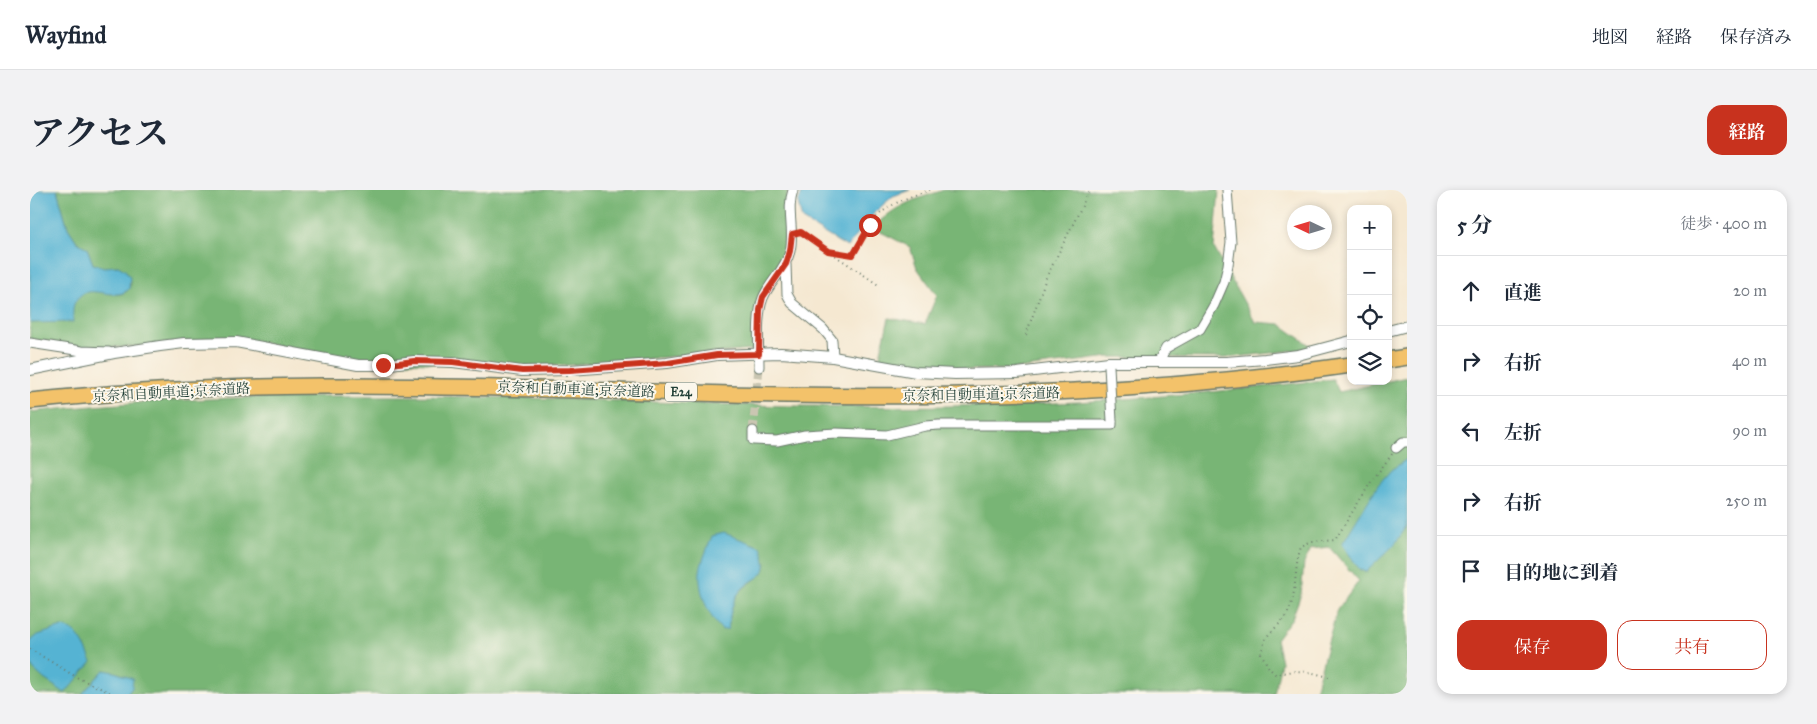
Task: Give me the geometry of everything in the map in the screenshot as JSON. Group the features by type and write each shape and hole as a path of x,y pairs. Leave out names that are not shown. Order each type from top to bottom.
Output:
{"highway":[{"path":"1392,359 1407,357"},
{"name":"京奈和自動車道;京奈道路","path":"30,401 197,389 374,385 780,395 1075,392 1184,384 1347,366"},
{"name":"京奈和自動車道;京奈道路","path":"30,395 190,383 344,378 877,390 994,388 1237,369 1331,368"}],"street":[{"path":"759,367 760,310 763,297 786,264 790,251 792,234 790,208 793,190"},
{"path":"1159,361 1166,348 1200,329 1214,306 1224,282 1231,242 1227,190"},
{"path":"786,264 787,294 792,303 828,334 832,340 833,356"},
{"path":"1392,330 1407,326"},
{"path":"30,370 114,353 184,344 236,342 358,365 383,365 414,361 453,362 522,371 570,370 668,363 717,355 781,353 833,356 916,372 955,374 1018,373 1159,361 1226,362 1265,359 1298,355 1347,342"},
{"path":"30,343 82,351 114,353"},
{"path":"752,431 753,440 777,441 805,435 836,432 887,435 925,426 1112,425 1109,364"},
{"path":"1396,448 1403,442 1407,442"}],"path":[{"path":"828,251 853,255 870,225 884,210 908,197 930,190"},
{"path":"1026,335 1046,278 1090,190"},
{"path":"792,234 801,232 880,286"},
{"path":"1329,677 1310,672 1287,671 1276,675 1262,653 1267,638 1281,624 1290,609 1294,591 1297,557 1301,547 1312,542 1335,540 1371,482 1396,448"},
{"path":"30,649 78,678 112,694"}],"green space":[{"path":"57,190 788,190 786,205 787,243 779,266 765,286 758,301 756,309 756,341 752,350 523,367 359,360 237,338 124,347 81,347 30,339 30,323 64,310 82,294 91,291 115,294 125,293 131,283 119,266 104,267 93,264 87,248 77,242 68,228"},
{"path":"944,190 1219,190 1214,248 1255,322 1280,324 1314,348 1226,358 1109,357 1017,369 955,370 917,367 879,360 889,318 925,324 937,295 917,268 910,247 873,228 898,208 914,200"},
{"path":"1407,377 1407,459 1391,470 1394,545 1407,526 1407,694 1314,694 1337,610 1359,581 1329,547 1311,549 1304,563 1301,594 1292,618 1276,639 1281,662 1274,694 127,694 132,688 124,675 104,670 82,694 30,694 30,412 162,401 362,396 495,397 790,406 1006,405 1142,398 1333,379 1339,392 1371,385 1392,385 1392,380","holes":["766,562 762,572 738,594 731,611 728,629 701,585"]}],"water":[{"path":"30,190 57,190 68,228 77,242 87,248 93,264 104,267 118,266 125,270 130,277 129,289 123,293 116,294 86,292 80,295 74,304 73,322 30,323"},
{"path":"803,190 910,190 893,196 875,212 847,247 802,220 798,203"},
{"path":"1407,459 1407,526 1394,545 1366,572 1360,570 1342,544 1378,485 1391,470"},
{"path":"724,533 761,547 765,566 764,571 738,594 732,606 728,629 722,630 712,618 702,595 700,571 712,536"},
{"path":"62,627 68,628 77,635 92,662 65,693 33,669 30,643 38,635"},
{"path":"104,670 133,679 132,688 127,694 82,694"}],"tunnel":[{"path":"753,431 759,367"}],"route":[{"path":"383,365 414,361 453,362 522,371 570,370 668,363 717,355 759,354 760,310 763,297 786,264 792,234 801,232 828,251 853,255 870,225"}]}
